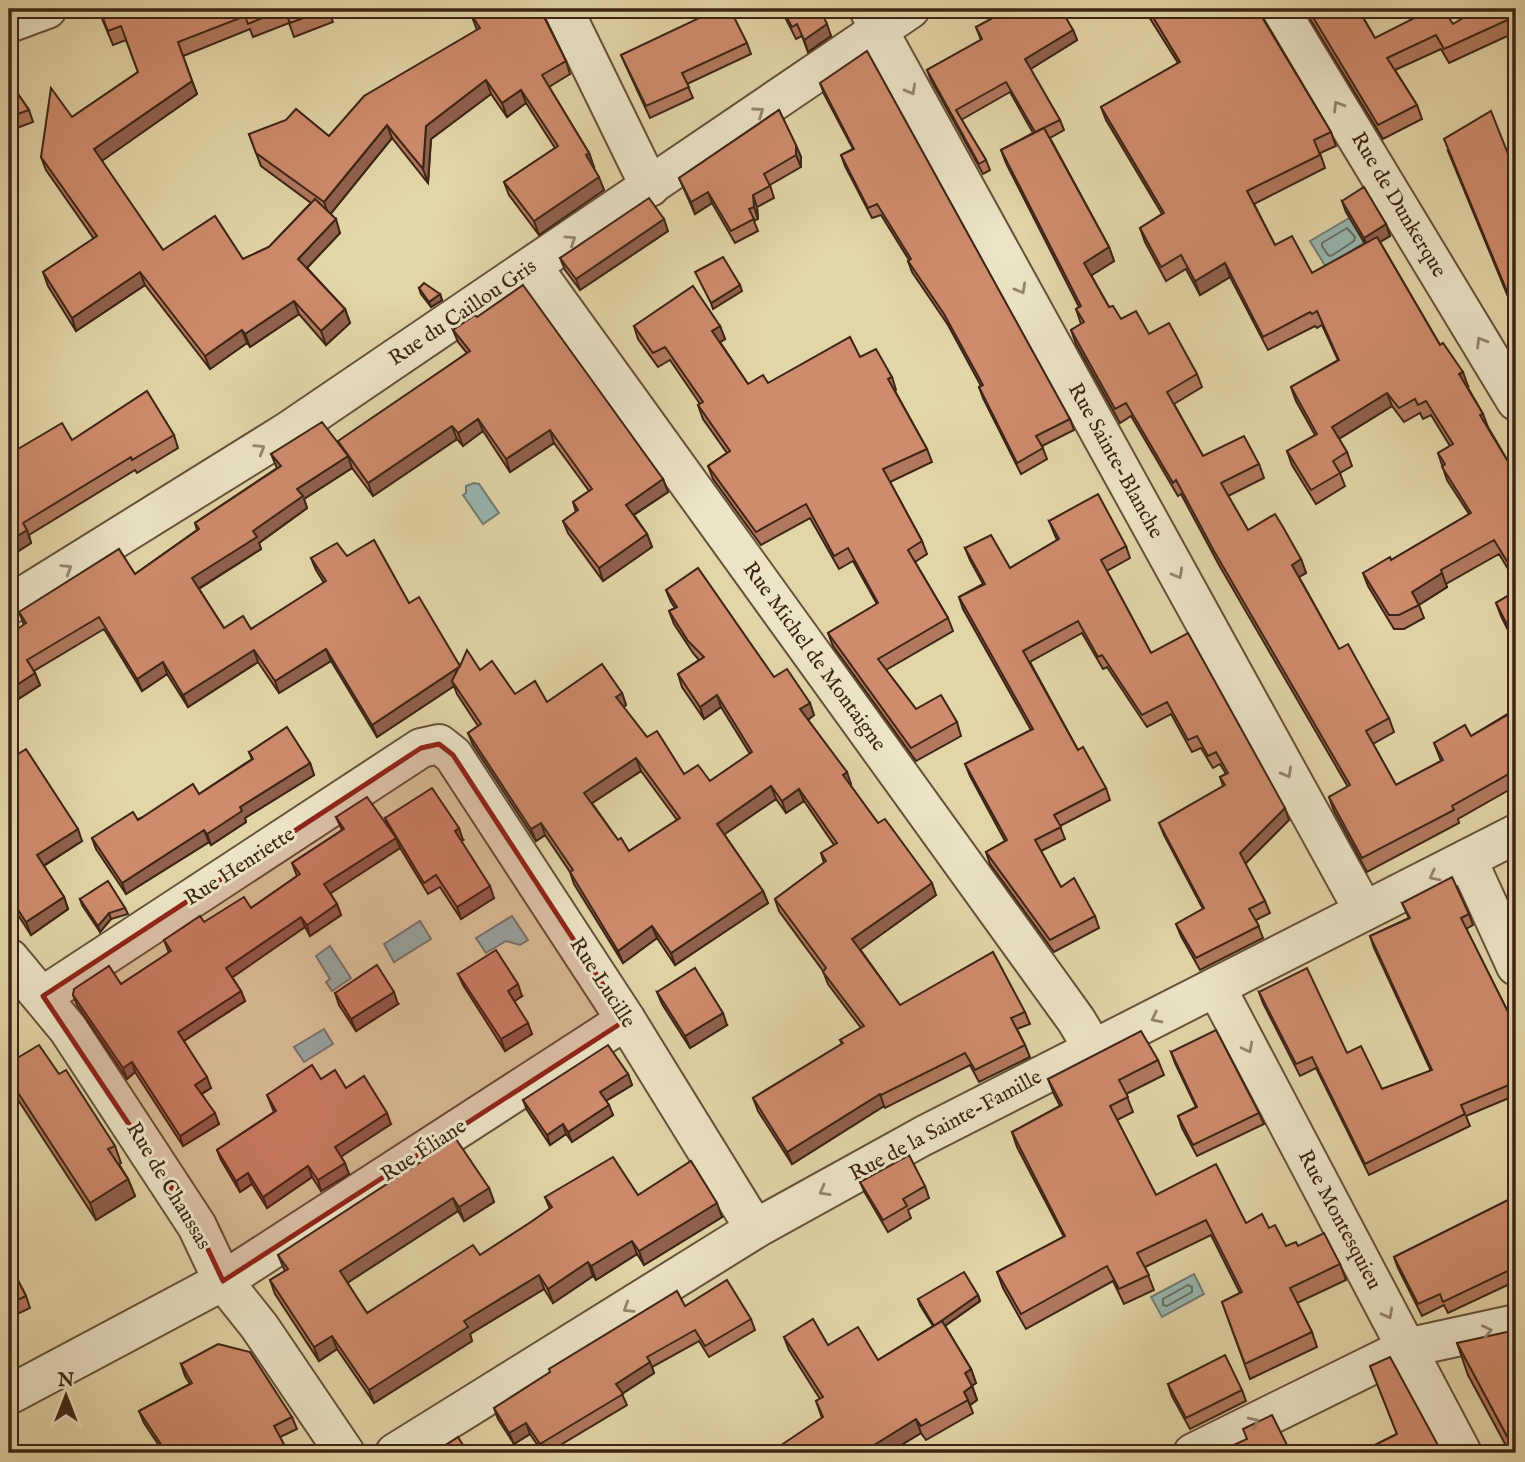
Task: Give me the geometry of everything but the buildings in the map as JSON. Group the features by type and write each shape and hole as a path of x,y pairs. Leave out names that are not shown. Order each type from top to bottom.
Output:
{"street":[{"path":"9,23 47,9"},
{"path":"563,9 650,187"},
{"name":"Rue du Caillou Gris","path":"9,605 287,432 650,187 873,19 910,9"},
{"name":"Rue de Dunkerque","path":"1279,9 1516,401"},
{"name":"Rue Sainte-Blanche","path":"873,19 1363,912"},
{"name":"Rue Michel de Montaigne","path":"532,266 1076,1020 1094,1050"},
{"name":"Rue Henriette","path":"43,996 421,748 439,744"},
{"name":"Rue Lucille","path":"439,744 453,755 626,1020 755,1228"},
{"name":"Rue de la Sainte-Famille","path":"396,1453 755,1228 923,1136 1516,834"},
{"path":"1467,859 1516,966"},
{"name":"Rue de Chaussas","path":"9,958 68,1029 197,1226 223,1282 259,1326 345,1453"},
{"name":"Rue Montesquieu","path":"1216,987 1462,1453"},
{"name":"Rue Éliane","path":"9,1395 223,1282 626,1020"},
{"path":"1193,1453 1406,1348 1516,1324"}],"highlighted area":[{"path":"439,744 453,755 626,1020 223,1281 197,1226 43,996 421,748"}],"water":[{"path":"1363,210 1365,242 1326,267 1310,241"},
{"path":"479,484 499,513 483,524 463,495 466,493 466,486"},
{"path":"512,916 528,940 520,945 506,941 486,953 476,938"},
{"path":"420,921 431,939 394,962 384,944"},
{"path":"330,946 351,978 332,991 326,982 330,979 316,956"},
{"path":"324,1029 333,1044 304,1062 294,1047"},
{"path":"1194,1274 1204,1294 1162,1317 1151,1297"}]}
